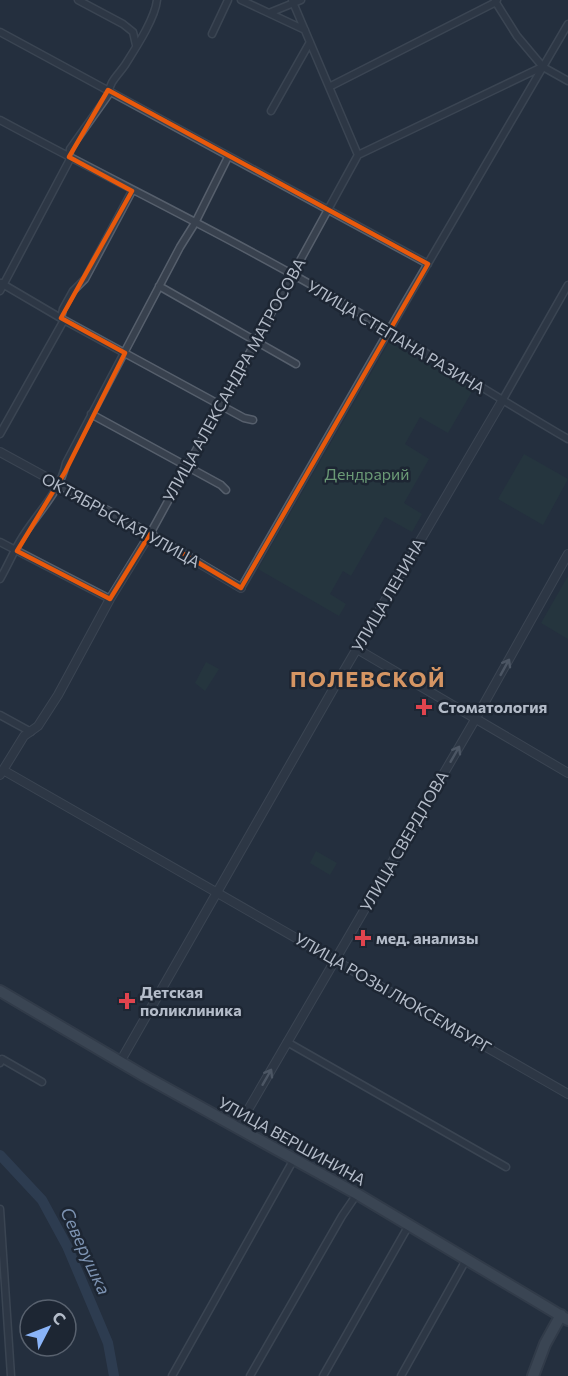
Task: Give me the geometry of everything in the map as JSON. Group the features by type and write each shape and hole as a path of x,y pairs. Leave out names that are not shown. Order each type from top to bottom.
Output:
{"main road":[{"name":"УЛИЦА ВЕРШИНИНА","path":"0,991 120,1062 357,1194 564,1317"},
{"path":"533,1376 545,1344 564,1317"}],"street":[{"path":"78,0 123,24 133,32 136,45"},
{"path":"157,0 148,26 108,90 109,94 70,149 69,161 1,286 244,418 253,420"},
{"path":"212,34 228,0"},
{"path":"241,0 306,30"},
{"path":"269,13 301,0"},
{"path":"329,87 496,1 517,36 543,67 568,81"},
{"path":"293,2 358,155 543,67"},
{"path":"241,588 568,24"},
{"path":"0,32 428,264"},
{"path":"271,111 310,42"},
{"name":"УЛИЦА СТЕПАНА РАЗИНА","path":"0,120 292,274 390,330 502,401 568,439"},
{"name":"УЛИЦА АЛЕКСАНДРА МАТРОСОВА","path":"2,772 24,736 38,726 58,695 110,599 150,534 358,155"},
{"path":"0,579 19,543 42,512 58,484 91,414 195,223 228,157"},
{"path":"0,434 62,319 63,309 73,291 85,279 132,190"},
{"name":"УЛИЦА ЛЕНИНА","path":"120,1062 568,285"},
{"path":"159,286 296,364"},
{"path":"91,414 226,490"},
{"name":"ОКТЯБРЬСКАЯ УЛИЦА","path":"0,453 150,534 241,588"},
{"path":"0,542 110,599"},
{"name":"УЛИЦА СВЕРДЛОВА","path":"238,1127 476,718 568,554"},
{"path":"357,649 568,773"},
{"path":"0,715 31,732"},
{"name":"УЛИЦА РОЗЫ ЛЮКСЕМБУРГ","path":"2,772 217,891 568,1094"},
{"path":"287,1042 507,1167"},
{"path":"0,1063 3,1059 42,1082"},
{"path":"172,1376 294,1159"},
{"path":"250,1376 357,1194"},
{"path":"0,1209 11,1376"},
{"path":"323,1376 409,1226"},
{"path":"401,1376 466,1260"}],"highlighted area":[{"path":"108,90 428,264 241,588 150,534 110,599 17,551 65,472 125,353 61,318 132,191 69,157"}],"green space":[{"name":"Дендрарий","path":"389,342 473,390 448,433 420,417 405,444 429,459 404,503 422,514 412,532 385,517 351,576 343,571 330,594 346,604 339,616 258,569"},
{"path":"524,454 568,479 543,525 498,499"},
{"path":"568,576 568,639 541,623"},
{"path":"206,662 219,669 205,691 195,683"},
{"path":"316,851 337,863 330,875 310,863"}],"waterway":[{"name":"Северушка","path":"0,1155 42,1200 67,1246 108,1343 114,1376"}],"place":[{"name":"Стоматология","path":"424,707"},
{"name":"мед. анализы","path":"363,938"},
{"name":"Детская поликлиника","path":"127,1001"}],"district":[{"name":"ПОЛЕВСКОЙ","path":"368,679"}]}
